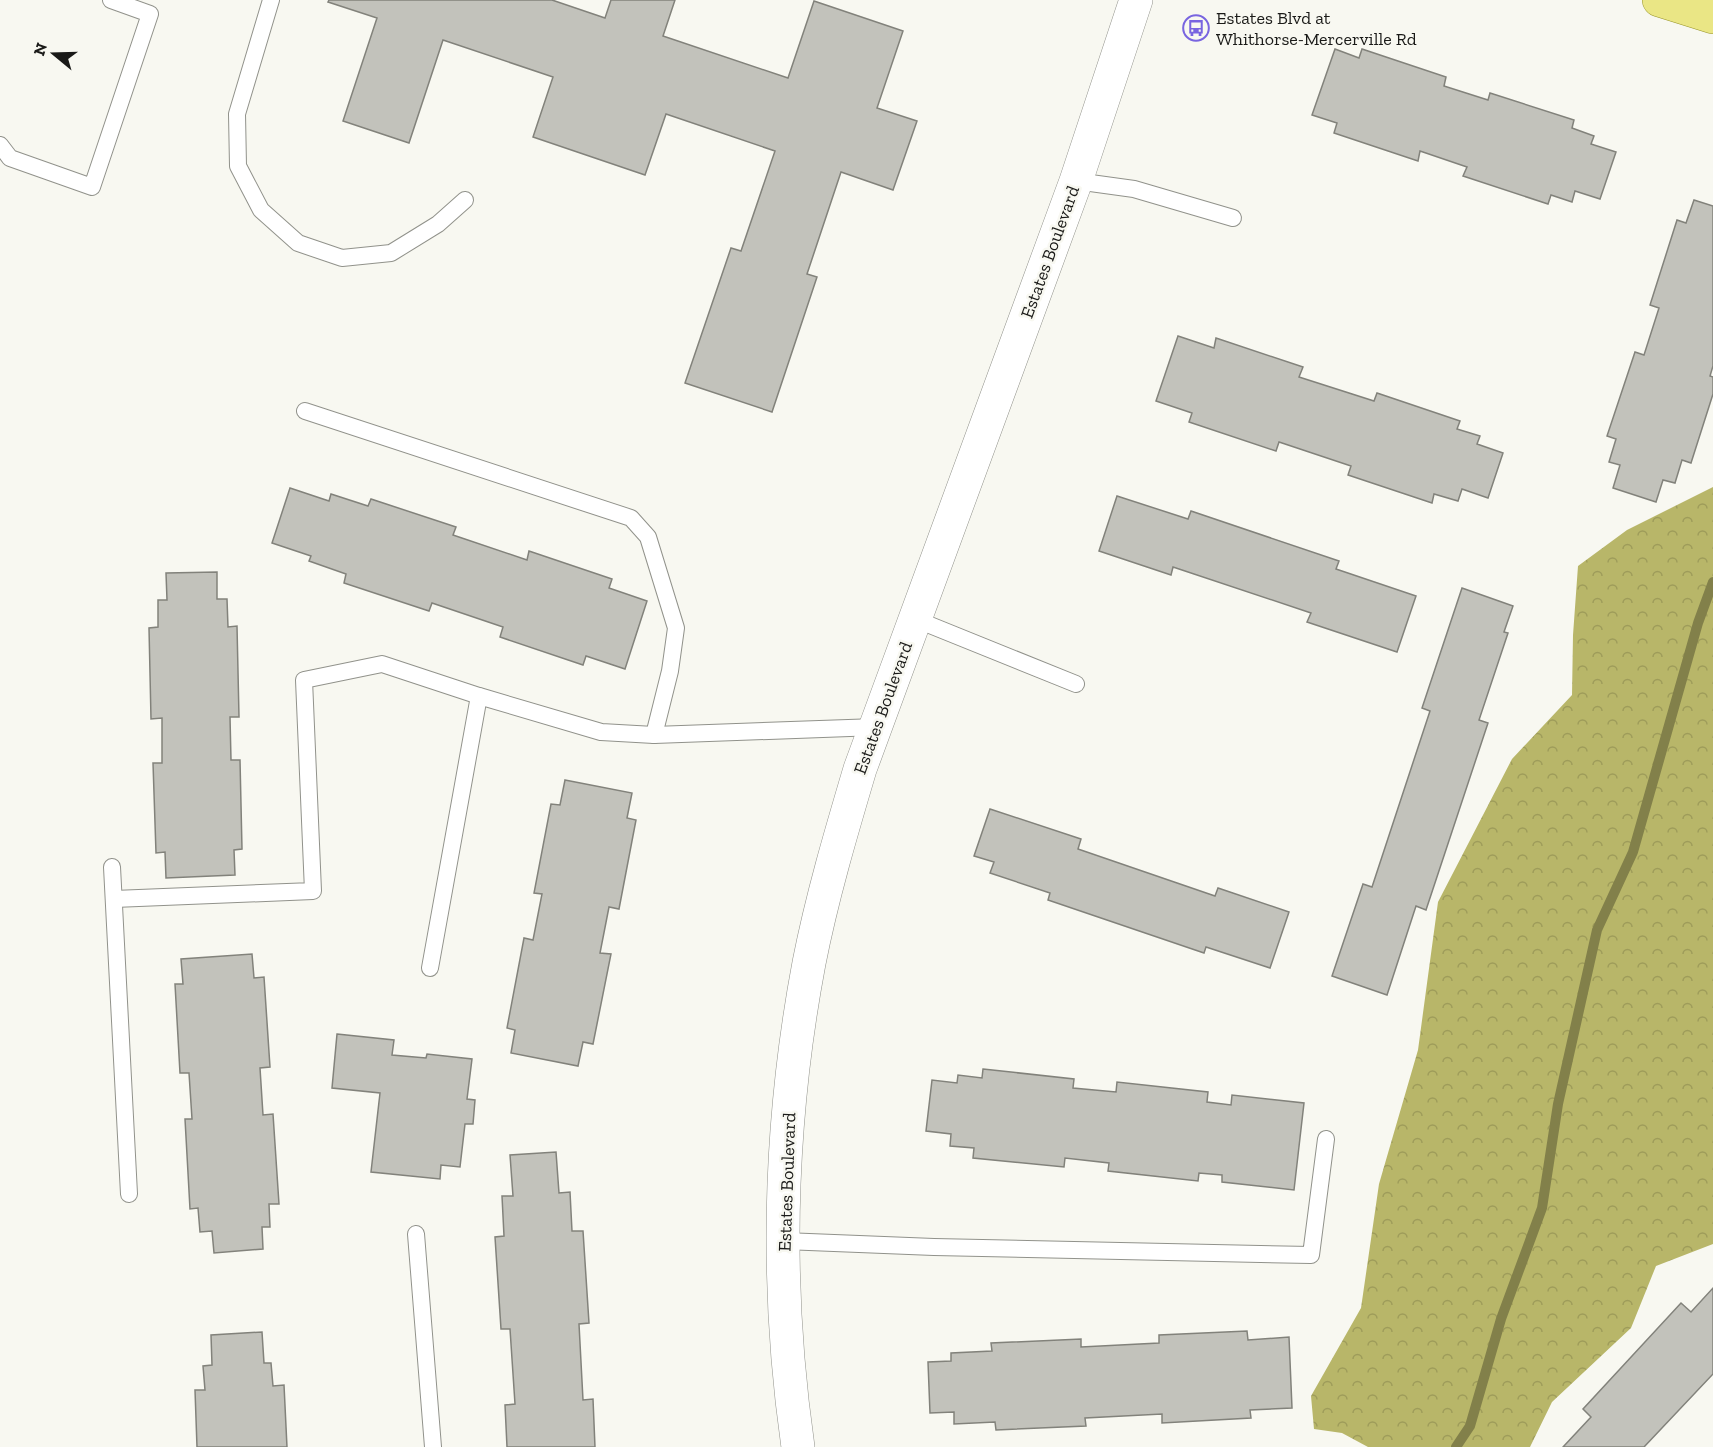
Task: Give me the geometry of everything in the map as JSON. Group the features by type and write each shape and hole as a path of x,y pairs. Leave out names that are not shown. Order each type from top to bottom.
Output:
{"main road":[{"path":"1659,0 1713,17"}],"street":[{"name":"Estates Boulevard","path":"798,1447 784,1297 785,1168 793,1077 809,963 832,862 860,770 1076,181 1136,0"}],"lane":[{"path":"0,145 10,158 92,187 150,14 111,0"},
{"path":"271,0 237,114 238,166 261,210 298,243 342,258 391,253 438,224 465,200"},
{"path":"1076,181 1134,189 1233,218"},
{"path":"305,411 631,518 648,537 676,628 670,671 654,735"},
{"path":"915,619 1076,684"},
{"path":"114,899 313,891 304,680 382,664 478,696 601,732 654,735 877,727"},
{"path":"430,968 478,696"},
{"path":"112,867 129,1194"},
{"path":"784,1241 934,1247 1311,1255 1326,1139"},
{"path":"416,1234 433,1447"}],"green space":[{"path":"1713,487 1713,1244 1656,1266 1631,1328 1552,1402 1530,1447 1368,1447 1342,1433 1314,1429 1311,1396 1361,1308 1379,1184 1418,1050 1438,902 1512,759 1572,695 1578,566 1627,530"}],"building":[{"path":"329,0 552,0 605,18 611,0 675,0 663,36 788,78 814,1 903,31 877,108 917,121 893,190 841,172 807,274 817,277 772,412 685,383 731,248 741,251 775,151 666,114 645,175 533,137 553,77 443,40 409,143 343,121 377,18 328,2"},
{"path":"1335,49 1359,58 1362,49 1446,77 1444,86 1488,100 1490,93 1574,120 1572,128 1594,136 1591,144 1616,152 1600,199 1575,191 1572,202 1551,195 1548,204 1463,176 1467,167 1420,151 1418,161 1334,133 1337,123 1312,115"},
{"path":"1694,200 1713,206 1713,366 1710,376 1713,377 1713,394 1691,463 1682,460 1675,483 1663,480 1656,502 1613,488 1620,465 1609,462 1616,439 1607,436 1635,352 1644,355 1659,308 1650,305 1677,220 1686,223"},
{"path":"1178,336 1214,348 1216,338 1303,367 1299,377 1374,401 1377,393 1460,421 1457,429 1480,436 1477,444 1503,453 1488,498 1462,489 1458,501 1434,494 1432,503 1348,475 1351,466 1279,442 1276,451 1189,422 1192,413 1156,401"},
{"path":"290,488 329,501 331,494 368,506 371,499 456,527 453,535 527,560 529,551 612,579 609,588 647,601 625,669 586,656 583,665 500,637 503,627 432,603 429,611 344,583 346,574 309,561 311,556 272,543"},
{"path":"1117,496 1188,519 1191,511 1339,561 1336,569 1416,596 1397,652 1307,622 1311,613 1173,567 1171,575 1099,551"},
{"path":"217,572 217,599 227,599 228,627 237,626 239,717 230,717 231,760 240,760 242,849 234,850 235,875 166,878 165,852 156,853 153,763 162,763 162,718 151,719 149,628 158,627 158,600 167,600 166,573"},
{"path":"1462,588 1513,606 1504,632 1508,633 1479,720 1488,723 1426,910 1416,906 1387,995 1332,976 1363,884 1372,887 1430,711 1422,708"},
{"path":"565,780 632,793 627,818 636,820 619,909 609,907 600,953 611,954 593,1044 583,1042 578,1066 511,1053 515,1030 507,1028 524,938 533,940 542,894 534,893 551,804 560,805"},
{"path":"990,809 1081,839 1078,849 1215,896 1218,888 1289,912 1270,968 1206,947 1204,953 1048,900 1050,893 990,873 994,862 974,856"},
{"path":"252,954 254,978 264,977 270,1067 260,1068 263,1115 273,1114 279,1204 269,1204 270,1227 262,1227 263,1249 214,1253 212,1231 200,1232 198,1208 190,1209 185,1119 192,1119 189,1073 180,1073 175,984 183,984 181,959"},
{"path":"337,1034 394,1040 392,1055 426,1058 427,1054 472,1059 467,1099 475,1100 473,1124 465,1124 460,1167 441,1165 440,1179 371,1172 380,1093 332,1088"},
{"path":"983,1069 1074,1079 1073,1088 1116,1092 1117,1082 1208,1092 1207,1102 1231,1105 1232,1095 1304,1103 1294,1190 1222,1182 1222,1175 1199,1173 1198,1181 1108,1171 1109,1163 1065,1158 1064,1167 973,1158 974,1148 950,1146 951,1134 926,1131 932,1080 957,1083 958,1075 982,1078"},
{"path":"556,1152 559,1193 570,1192 572,1231 583,1231 589,1323 579,1324 583,1400 593,1399 595,1447 507,1447 505,1405 515,1404 510,1329 501,1329 495,1237 504,1236 502,1196 513,1196 510,1155"},
{"path":"1713,1288 1713,1374 1644,1447 1563,1447 1591,1417 1583,1409 1681,1303 1691,1312"},
{"path":"1247,1331 1248,1340 1289,1337 1292,1408 1250,1410 1251,1418 1162,1423 1162,1414 1085,1418 1086,1426 996,1430 995,1422 954,1424 954,1412 930,1413 928,1362 951,1361 951,1353 992,1351 991,1343 1081,1339 1081,1347 1159,1343 1159,1335"},
{"path":"262,1332 264,1363 271,1363 273,1386 284,1385 287,1447 197,1447 195,1390 205,1390 203,1366 212,1365 211,1335"}],"waterway":[{"path":"1456,1447 1470,1426 1501,1319 1542,1208 1558,1104 1597,930 1633,852 1698,623 1713,582"}],"place":[{"name":"Estates Blvd at Whithorse-Mercerville Rd","path":"1196,28"}]}
